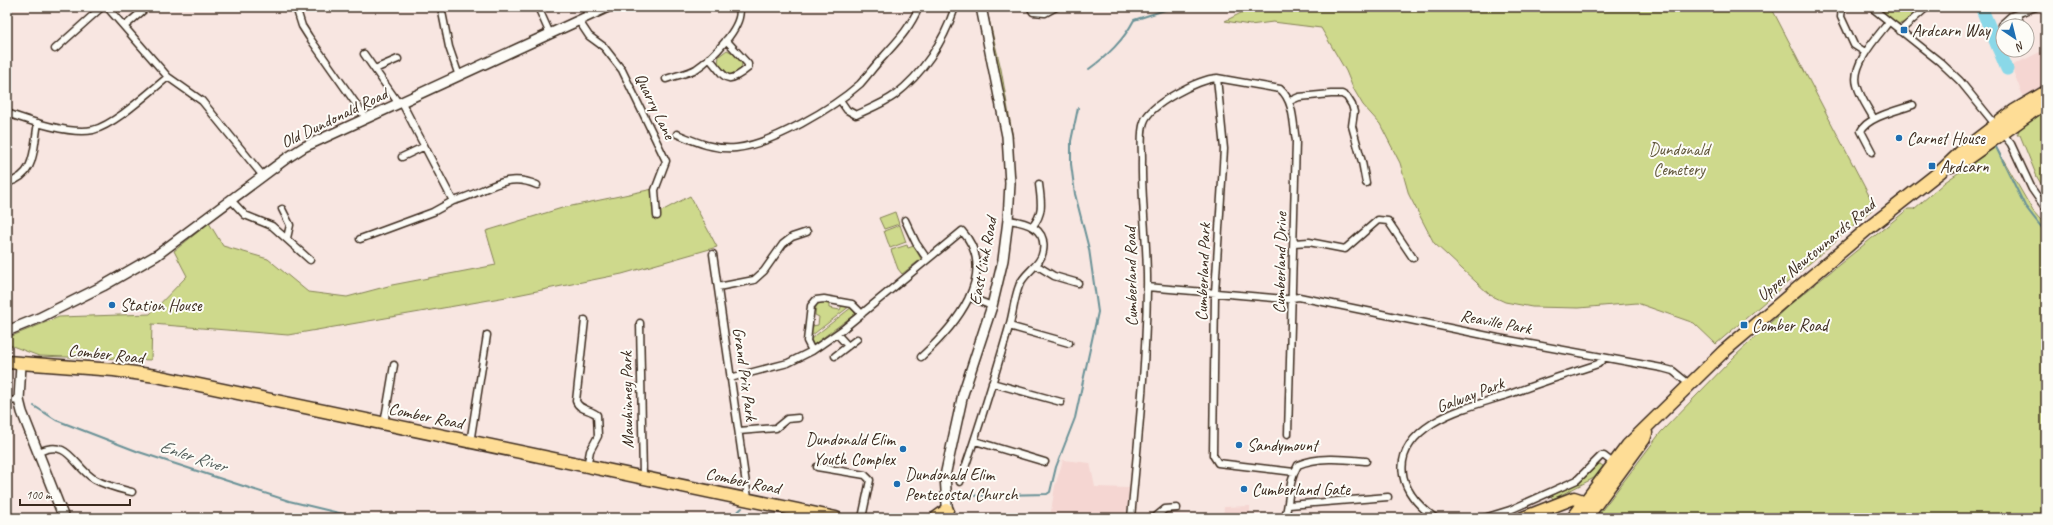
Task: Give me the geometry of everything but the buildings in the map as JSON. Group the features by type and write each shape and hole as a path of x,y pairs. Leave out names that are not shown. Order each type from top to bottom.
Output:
{"highway":[{"name":"Upper Newtownards Road","path":"1998,129 2023,105 2046,92"},
{"name":"Upper Newtownards Road","path":"1586,518 1598,485 1613,463 1628,445 1723,352 1813,274 1941,171 1962,151 2046,102"},
{"name":"Comber Road","path":"7,362 114,370 149,375 470,443 748,498 836,518"},
{"name":"Upper Newtownards Road","path":"1573,518 1590,505 1644,438 1648,426"},
{"path":"1556,506 1560,500 1598,485"},
{"path":"1523,518 1574,498 1590,505"},
{"path":"1556,506 1564,509 1569,518"},
{"path":"936,518 948,514"}],"street":[{"path":"55,49 102,7"},
{"path":"107,7 168,77 202,102 263,176"},
{"path":"125,26 147,7"},
{"path":"296,7 302,26 366,118"},
{"path":"441,7 449,48 459,76"},
{"path":"538,7 550,34"},
{"path":"585,7 589,16"},
{"name":"Old Dundonald Road","path":"7,331 40,318 124,274 175,242 230,200 304,147 608,7"},
{"path":"666,79 684,74 697,68 709,58 726,40 740,18 739,7"},
{"path":"677,134 703,146 736,148 761,141 785,131 840,100 860,83 911,26 919,7"},
{"name":"East Link Road","path":"948,514 945,476 963,394 992,306 1003,260 1008,220 1010,183 1007,136 981,7"},
{"path":"1030,7 1033,12 1045,13 1056,7"},
{"path":"1842,7 1841,17 1854,45 1865,52"},
{"path":"1871,7 1888,23 1940,62 1960,81 2011,144 2032,189 2046,209"},
{"path":"1900,31 1927,7"},
{"path":"2011,18 2017,14 2036,7"},
{"path":"840,100 847,110 856,115 894,95 926,63 948,28 954,10"},
{"path":"2017,14 2018,18"},
{"name":"Quarry Lane","path":"579,21 589,36 604,48 622,70 666,161 655,190 657,216"},
{"path":"1874,119 1856,85 1856,74 1865,52 1888,23"},
{"path":"709,58 726,77 730,79 735,78 748,68 748,64 726,40"},
{"path":"364,54 400,103 453,202"},
{"path":"375,69 398,59"},
{"path":"7,113 38,123 83,131 95,130 111,121 168,77"},
{"name":"Cumberland Drive","path":"1217,78 1280,89 1287,95 1290,101 1296,141 1293,298 1288,434"},
{"name":"Cumberland Road","path":"1131,518 1144,385 1147,287 1142,184 1144,122 1151,113 1196,83 1217,78"},
{"name":"Cumberland Park","path":"1217,78 1224,148 1215,293 1213,455 1218,463 1294,472"},
{"path":"1290,101 1299,97 1331,94 1342,94 1346,97 1352,105 1354,112 1352,126 1366,183"},
{"path":"1872,152 1861,131 1863,125 1874,119 1913,105"},
{"path":"7,183 21,179 32,163 38,123"},
{"path":"402,157 423,147"},
{"path":"360,239 433,212 508,179 526,180 537,185"},
{"path":"1033,226 1039,219 1042,209 1039,184"},
{"path":"230,200 245,215 272,226 310,260"},
{"path":"282,209 290,225 287,238"},
{"path":"1294,243 1309,242 1345,249 1378,220 1383,219 1388,221 1413,258"},
{"path":"905,220 916,243 927,258"},
{"path":"960,482 975,441 1009,326 1019,285 1024,277 1036,265 1044,251 1042,240 1033,226 1022,222 1008,220"},
{"path":"730,378 788,363 812,351 837,334 862,314 927,258 962,231 973,246 976,256 975,279 969,297 952,326 921,358"},
{"path":"718,287 754,280 764,271 782,244 792,237 807,232"},
{"name":"Grand Prix Park","path":"713,254 748,498"},
{"path":"1036,265 1054,276 1078,283"},
{"name":"Reaville Park","path":"1147,287 1215,293 1293,298 1299,297 1673,371 1689,384"},
{"path":"969,297 992,306"},
{"path":"812,351 807,341 811,306 816,300 824,299 852,304 862,314"},
{"path":"585,320 576,401 581,408 597,415 598,436 590,451 587,467"},
{"name":"Mawhinney Park","path":"640,323 643,477"},
{"path":"1009,326 1069,343"},
{"path":"470,443 487,334"},
{"path":"837,334 848,346"},
{"path":"835,356 857,339"},
{"name":"Galway Park","path":"1435,518 1407,491 1401,468 1403,456 1411,443 1423,431 1446,417 1598,364 1604,358"},
{"path":"21,364 19,400 22,412 64,518"},
{"path":"384,424 394,365"},
{"path":"992,383 1061,402"},
{"path":"7,401 19,400"},
{"path":"739,431 776,428 787,419 798,418"},
{"path":"975,441 1045,462"},
{"path":"38,452 49,448 59,448 69,455 95,480 132,492"},
{"path":"1484,518 1510,510 1577,480 1601,456 1604,456 1613,463"},
{"path":"1285,518 1289,505 1290,485 1298,465 1306,461 1341,459 1366,461"},
{"path":"817,467 865,475 869,477 870,480 862,518"},
{"path":"1289,505 1388,497"},
{"path":"1149,518 1154,518 1165,509 1177,508"}],"shaded area":[{"path":"2046,49 2046,85 2023,96 2011,66 2027,58 2035,58 2035,54"},
{"path":"1063,460 1090,463 1095,487 1129,488 1126,518 1050,518 1055,486"},
{"path":"1250,506 1250,518 1208,518 1223,516 1224,507"}],"green space":[{"path":"986,7 1001,69 1013,138 1011,139"},
{"name":"Dundonald Cemetery","path":"1253,7 1771,7 1875,207 1716,344 1694,323 1637,303 1579,308 1532,307 1505,302 1490,295 1434,243 1409,195 1400,163 1380,124 1363,105 1353,88 1346,71 1321,28 1273,22 1250,25 1225,21"},
{"path":"1876,7 1924,7 1900,24 1890,19"},
{"path":"727,50 731,52 733,51 742,63 741,69 733,75 729,74 718,63 719,56"},
{"path":"2046,111 2046,192 2037,177 2020,135 2017,135 2020,128"},
{"path":"1996,147 2033,211 2046,226 2046,518 1596,518 1661,432 1733,358 1787,307 1908,209 1914,209 1945,182"},
{"path":"653,189 654,215 690,196 717,247 622,274 512,296 288,335 152,324 151,360 39,356 7,344 7,338 59,317 150,314 187,276 174,251 209,223 223,246 268,259 308,292 347,297 392,285 496,265 486,231 562,208"},
{"path":"895,212 899,224 884,229 879,218"},
{"path":"900,225 906,242 890,248 884,231"},
{"path":"907,245 908,248 914,246 921,259 902,274 898,269 891,250"},
{"path":"822,301 829,303 829,308 840,310 842,305 850,306 811,336 812,326 818,325 819,317 815,315 816,306"},
{"path":"852,307 855,314 813,345 811,339"},
{"path":"1600,464 1603,466 1594,478 1553,499 1551,496 1577,483 1596,465"}],"waterway":[{"path":"1089,69 1114,47 1125,35 1134,20 1174,7"},
{"path":"1981,7 2007,69"},
{"path":"961,496 1047,494 1050,492 1056,467 1075,418 1098,312 1089,249 1075,194 1071,164 1071,141 1078,108"},
{"path":"1995,145 2025,206 2046,233"},
{"name":"Enler River","path":"34,406 56,420 139,452 289,501 343,514 348,518"},
{"name":"Enler River","path":"731,518 742,508"},
{"path":"1613,518 1635,515 1650,518"}],"place":[{"name":"Ardcarn Way","path":"1904,30"},
{"name":"Carnet House","path":"1899,138"},
{"name":"Ardcarn","path":"1932,166"},
{"name":"Station House","path":"112,305"},
{"name":"Comber Road","path":"1744,325"},
{"name":"Sandymount","path":"1239,445"},
{"name":"Dundonald Elim Youth Complex","path":"903,449"},
{"name":"Dundonald Elim Pentecostal Church","path":"897,484"},
{"name":"Cumberland Gate","path":"1244,489"}]}
